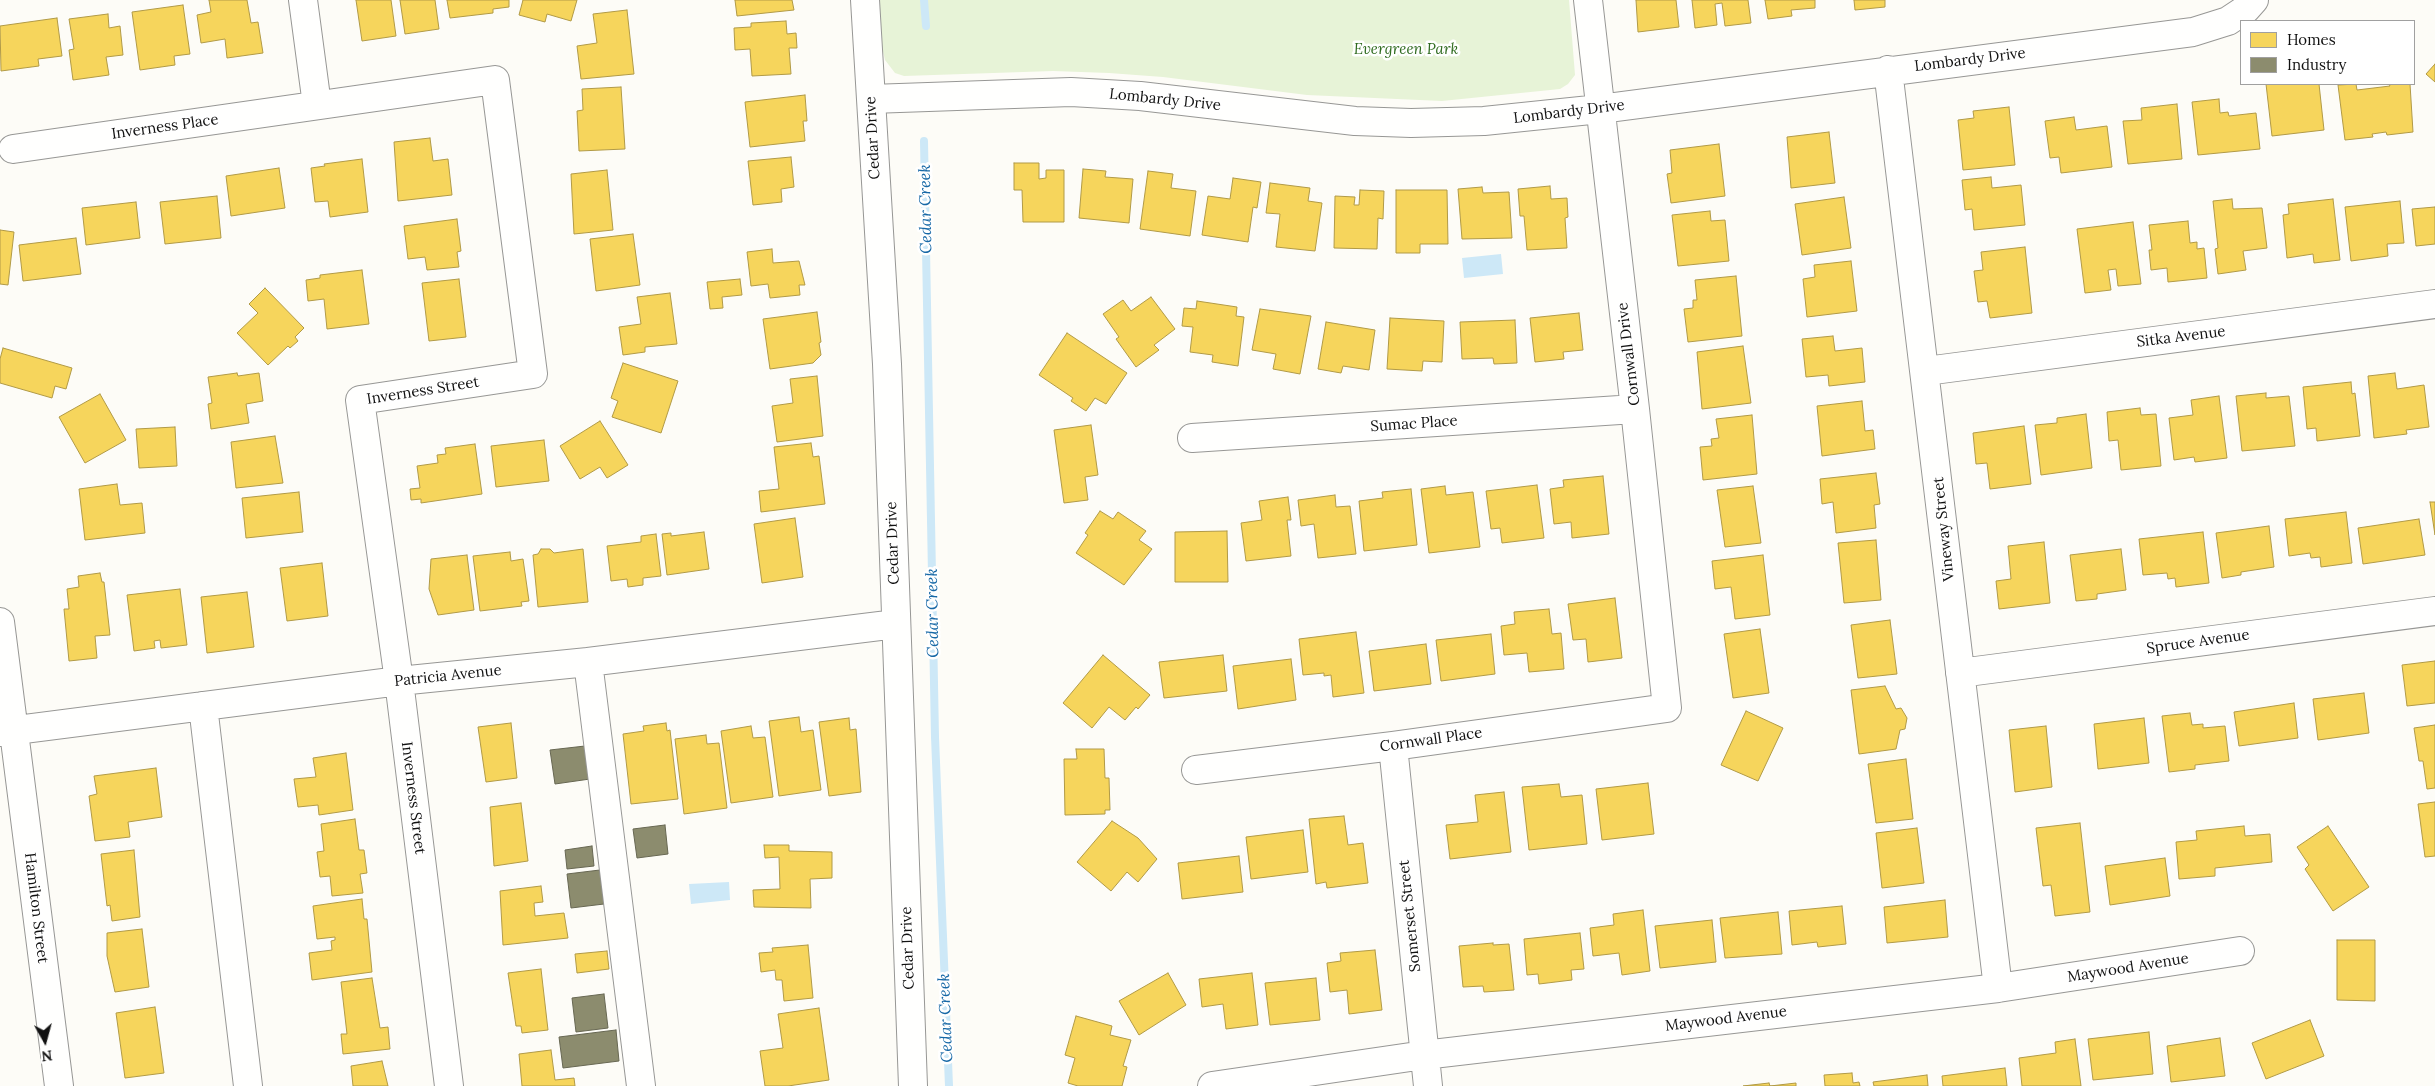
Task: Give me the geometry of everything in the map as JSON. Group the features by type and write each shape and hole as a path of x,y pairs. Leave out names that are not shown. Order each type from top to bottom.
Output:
{"street":[{"path":"303,0 317,105"},
{"name":"Cedar Drive","path":"864,0 887,364 913,1086"},
{"name":"Cornwall Drive","path":"1588,0 1667,708"},
{"name":"Lombardy Drive","path":"871,99 1055,92 1096,93 1140,96 1330,119 1411,123 1484,121 1600,108 2199,31 2217,26 2238,16 2254,0"},
{"name":"Vineway Street","path":"1888,70 1926,371 1998,988"},
{"name":"Inverness Street","path":"317,105 494,80 533,374 360,400 399,681 449,1086"},
{"name":"Inverness Place","path":"13,149 317,105"},
{"name":"Sitka Avenue","path":"1926,371 2435,304"},
{"name":"Sumac Place","path":"1192,438 1635,409"},
{"name":"Spruce Avenue","path":"1960,674 2435,611"},
{"name":"Hamilton Street","path":"0,622 6,731 59,1086"},
{"name":"Patricia Avenue","path":"6,731 399,681 588,662 896,624"},
{"path":"588,662 641,1086"},
{"path":"203,706 248,1086"},
{"name":"Cornwall Place","path":"1196,770 1393,746 1667,708"},
{"name":"Somerset Street","path":"1393,746 1428,1086"},
{"name":"Maywood Avenue","path":"1212,1086 1424,1055 1998,988 2240,951"}],"green space":[{"name":"Evergreen Park","path":"879,0 1569,0 1575,75 1568,84 1560,89 1442,101 1307,95 1163,77 1109,73 1053,71 904,76 895,73 885,60 881,43"}],"water":[{"path":"1501,254 1503,274 1464,278 1462,258"},
{"path":"729,882 730,900 691,904 689,884"}],"building: Homes":[{"path":"209,0 247,0 251,23 258,22 263,53 227,58 225,39 201,43 197,15 211,12"},
{"path":"356,0 391,0 396,36 362,41"},
{"path":"400,0 435,0 439,29 405,34"},
{"path":"447,0 509,0 509,7 493,9 493,13 450,18"},
{"path":"523,0 577,0 571,21 547,14 545,22 519,15"},
{"path":"735,0 792,0 794,10 737,16"},
{"path":"1636,0 1676,0 1679,27 1638,32"},
{"path":"1692,0 1748,0 1751,23 1725,26 1722,3 1715,4 1717,25 1695,28"},
{"path":"1765,0 1815,0 1815,8 1791,10 1792,16 1768,19"},
{"path":"1854,0 1885,0 1885,7 1855,10"},
{"path":"183,5 190,54 174,56 175,65 140,70 132,12"},
{"path":"627,10 634,74 581,79 577,46 597,43 593,14"},
{"path":"108,14 109,28 120,26 123,55 106,57 109,75 73,80 69,50 74,49 69,19"},
{"path":"57,18 62,56 38,59 39,66 1,71 0,26"},
{"path":"786,21 787,34 796,33 797,48 789,48 791,74 752,76 750,49 735,50 734,28 751,27 751,23"},
{"path":"2435,64 2435,82 2426,74"},
{"path":"2266,85 2319,85 2324,130 2272,136"},
{"path":"2338,85 2356,85 2357,90 2390,85 2410,85 2413,132 2387,135 2386,132 2372,134 2373,137 2345,140"},
{"path":"621,87 625,149 579,151 577,111 583,110 582,89"},
{"path":"805,95 807,121 803,121 805,141 750,147 745,102"},
{"path":"2219,99 2220,113 2228,112 2229,116 2256,113 2260,149 2198,155 2192,102"},
{"path":"2177,104 2182,159 2128,164 2123,121 2142,120 2141,108"},
{"path":"2009,107 2015,165 1963,170 1958,120 1974,118 1973,111"},
{"path":"2074,117 2076,130 2107,126 2112,167 2061,173 2059,157 2050,158 2045,121"},
{"path":"1829,132 1835,183 1791,188 1787,137"},
{"path":"430,138 433,161 448,159 452,195 398,201 394,142"},
{"path":"1719,144 1725,196 1671,203 1667,174 1672,173 1670,150"},
{"path":"791,157 794,187 781,189 782,202 753,205 748,161"},
{"path":"362,159 368,212 330,217 328,201 315,202 311,168 325,166 324,164"},
{"path":"1014,163 1039,163 1039,179 1046,178 1046,170 1064,170 1064,222 1023,222 1022,190 1014,190"},
{"path":"279,168 285,208 231,216 226,176"},
{"path":"1083,169 1106,171 1105,177 1133,179 1129,223 1079,218"},
{"path":"607,170 613,230 574,234 571,174"},
{"path":"1148,171 1173,174 1171,188 1196,191 1190,236 1140,229"},
{"path":"1991,177 1992,188 2021,185 2025,225 1974,230 1972,209 1965,210 1962,180"},
{"path":"1233,178 1261,182 1257,208 1253,207 1248,242 1202,235 1208,196 1230,199"},
{"path":"1270,183 1310,188 1308,201 1322,203 1315,251 1276,247 1280,214 1266,213"},
{"path":"1550,186 1551,199 1567,198 1568,217 1565,218 1567,248 1527,250 1524,216 1520,216 1518,189"},
{"path":"1482,187 1483,193 1509,192 1512,238 1462,239 1458,189"},
{"path":"1360,190 1384,191 1383,219 1378,218 1377,249 1334,248 1335,196 1355,197 1354,205 1359,205"},
{"path":"1396,190 1447,190 1448,244 1420,244 1420,253 1396,253"},
{"path":"217,196 221,238 165,244 160,202"},
{"path":"1844,197 1851,248 1802,255 1795,204"},
{"path":"2232,199 2233,209 2262,208 2267,248 2243,251 2246,270 2218,274 2215,249 2218,248 2213,201"},
{"path":"2333,199 2340,260 2314,263 2313,254 2287,258 2283,215 2289,214 2288,204"},
{"path":"2400,201 2404,243 2387,244 2388,256 2351,261 2345,207"},
{"path":"136,202 140,238 86,245 82,208"},
{"path":"2435,207 2435,244 2416,246 2412,209"},
{"path":"1710,211 1711,221 1725,220 1729,261 1678,266 1672,215"},
{"path":"457,219 461,251 457,252 459,267 427,270 425,257 408,259 404,226"},
{"path":"2188,221 2190,243 2197,242 2197,249 2204,248 2207,278 2168,282 2167,268 2151,270 2149,250 2152,250 2149,225"},
{"path":"2133,222 2141,284 2118,286 2116,269 2108,270 2111,290 2085,293 2077,229"},
{"path":"0,230 14,232 8,285 0,284"},
{"path":"633,234 640,285 596,291 590,239"},
{"path":"76,238 81,274 23,281 19,245"},
{"path":"2025,247 2032,313 1990,318 1987,301 1978,302 1974,271 1983,270 1981,252"},
{"path":"772,249 773,263 799,261 805,285 799,285 800,295 770,298 768,284 751,286 747,252"},
{"path":"1851,261 1857,311 1807,317 1803,279 1815,277 1814,265"},
{"path":"362,270 369,324 327,329 324,299 308,301 306,280 320,278 320,275"},
{"path":"1736,276 1742,336 1688,342 1684,309 1693,308 1693,300 1697,300 1695,280"},
{"path":"459,279 466,337 429,341 422,283"},
{"path":"740,279 742,295 722,297 723,308 710,309 707,282"},
{"path":"265,288 304,328 295,337 298,341 290,348 288,346 268,365 237,333 258,313 249,304"},
{"path":"670,293 677,344 645,347 645,352 623,355 619,327 641,324 637,297"},
{"path":"1151,297 1175,329 1154,345 1159,350 1136,367 1116,339 1119,337 1103,314 1123,300 1131,311"},
{"path":"1197,301 1237,307 1236,316 1244,317 1238,366 1212,362 1213,355 1190,352 1193,327 1182,326 1184,308 1196,309"},
{"path":"1260,309 1311,316 1300,374 1273,369 1276,354 1252,350"},
{"path":"817,312 821,355 813,363 770,369 763,319"},
{"path":"1579,313 1583,350 1563,352 1564,359 1535,362 1530,318"},
{"path":"1390,318 1444,321 1442,362 1423,361 1422,371 1387,369"},
{"path":"1515,320 1517,363 1494,364 1493,358 1462,359 1460,322"},
{"path":"1326,322 1375,330 1369,370 1343,366 1341,373 1318,369"},
{"path":"1067,333 1127,373 1106,404 1095,398 1086,411 1071,401 1073,398 1039,375"},
{"path":"1833,336 1835,351 1862,348 1865,382 1829,386 1828,375 1806,377 1802,339"},
{"path":"1743,346 1751,403 1702,409 1697,352"},
{"path":"3,348 72,368 66,389 55,386 52,398 0,383 0,359"},
{"path":"623,363 678,381 661,433 612,417 618,401 611,398"},
{"path":"237,373 238,376 259,373 263,401 246,404 249,423 211,429 208,404 212,403 208,377"},
{"path":"2395,373 2397,389 2424,385 2429,427 2406,430 2407,434 2374,438 2368,376"},
{"path":"817,376 823,436 777,442 772,406 793,403 790,379"},
{"path":"2351,382 2352,394 2355,393 2360,436 2317,441 2316,428 2307,429 2303,387"},
{"path":"2266,393 2266,398 2289,396 2295,446 2242,451 2236,396"},
{"path":"100,394 126,440 85,463 59,417"},
{"path":"2219,396 2227,458 2195,462 2194,457 2174,460 2169,418 2193,415 2191,400"},
{"path":"1862,401 1865,431 1873,430 1875,449 1822,456 1817,406"},
{"path":"2140,408 2141,415 2156,414 2161,466 2121,470 2118,440 2109,441 2107,412"},
{"path":"2086,414 2092,468 2041,475 2035,425 2057,423 2057,418"},
{"path":"1752,415 1757,474 1703,480 1700,447 1712,446 1711,439 1719,438 1716,419"},
{"path":"600,421 628,465 607,478 600,467 580,479 560,446"},
{"path":"1091,425 1098,475 1085,477 1088,500 1064,503 1054,430"},
{"path":"2024,426 2031,484 1990,489 1987,463 1976,464 1973,433"},
{"path":"175,427 177,466 139,468 136,429"},
{"path":"275,436 283,483 236,488 231,442"},
{"path":"544,440 549,481 496,487 491,446"},
{"path":"811,443 813,457 819,456 825,504 761,512 759,491 779,489 774,447"},
{"path":"475,444 482,494 421,503 421,499 411,500 410,489 420,488 417,466 438,463 437,455 446,454 445,448"},
{"path":"1876,473 1880,504 1874,505 1876,528 1836,533 1833,502 1822,504 1820,479"},
{"path":"1603,476 1609,534 1572,538 1571,522 1554,524 1550,489 1564,487 1563,480"},
{"path":"117,484 120,505 142,503 145,533 85,540 79,489"},
{"path":"1537,485 1544,538 1502,543 1500,528 1491,529 1486,491"},
{"path":"1445,486 1446,495 1473,492 1480,547 1429,553 1421,489"},
{"path":"1753,486 1761,543 1725,547 1717,490"},
{"path":"1411,489 1417,545 1364,551 1359,501 1383,498 1382,492"},
{"path":"299,492 303,532 246,538 242,498"},
{"path":"1335,495 1336,507 1350,506 1356,554 1318,558 1314,524 1301,526 1298,500"},
{"path":"1288,497 1291,520 1287,520 1291,556 1246,561 1241,523 1262,520 1259,501"},
{"path":"2430,502 2435,502 2435,535"},
{"path":"1100,511 1113,519 1118,512 1146,531 1139,540 1152,549 1124,585 1076,553 1088,535 1085,533"},
{"path":"2346,512 2352,563 2321,567 2320,557 2311,558 2310,553 2289,556 2285,519"},
{"path":"795,518 803,577 762,583 754,524"},
{"path":"2419,519 2425,555 2363,564 2358,528"},
{"path":"2269,526 2274,567 2241,572 2241,575 2222,578 2216,533"},
{"path":"1227,531 1228,582 1175,582 1175,532"},
{"path":"704,532 709,569 667,575 662,534 671,533 671,536"},
{"path":"2203,532 2209,583 2176,587 2175,578 2168,579 2167,573 2143,575 2139,539"},
{"path":"656,534 661,576 643,578 643,585 628,587 627,579 611,581 607,546 641,542 641,536"},
{"path":"1876,540 1881,600 1844,603 1838,543"},
{"path":"2044,542 2050,603 1999,609 1996,581 2011,579 2008,546"},
{"path":"541,549 550,549 554,553 583,549 588,602 538,607 533,555 538,554"},
{"path":"2121,549 2126,590 2097,594 2097,599 2076,601 2070,555"},
{"path":"510,552 511,561 523,559 529,601 521,602 522,606 480,611 473,556"},
{"path":"467,555 474,610 438,615 429,589 431,559"},
{"path":"1763,555 1770,615 1735,619 1731,587 1715,589 1712,561"},
{"path":"322,563 328,616 287,621 280,568"},
{"path":"100,573 102,582 104,582 110,635 95,636 97,658 69,661 64,609 69,609 67,589 79,587 78,576"},
{"path":"180,589 187,645 161,648 160,640 154,641 155,648 134,651 127,595"},
{"path":"247,592 254,647 207,653 201,597"},
{"path":"1615,598 1622,658 1588,662 1586,639 1573,640 1568,604"},
{"path":"1549,609 1552,634 1561,633 1564,669 1529,672 1527,653 1504,655 1501,626 1515,624 1514,612"},
{"path":"1890,620 1897,674 1858,678 1851,625"},
{"path":"1760,629 1769,693 1733,698 1724,634"},
{"path":"1356,632 1364,693 1333,697 1331,675 1324,676 1324,673 1303,675 1299,639"},
{"path":"1491,634 1495,674 1441,681 1436,640"},
{"path":"1426,644 1431,684 1374,691 1369,651"},
{"path":"1103,655 1150,695 1125,720 1109,707 1092,728 1063,703"},
{"path":"1223,655 1227,691 1164,698 1159,662"},
{"path":"1291,659 1296,700 1238,709 1233,666"},
{"path":"2435,661 2435,703 2407,706 2402,665"},
{"path":"1885,686 1896,709 1901,708 1907,718 1905,729 1900,730 1896,749 1859,754 1851,690"},
{"path":"2364,693 2369,733 2318,740 2313,699"},
{"path":"2294,703 2298,738 2239,746 2234,712"},
{"path":"1746,711 1783,728 1758,781 1721,765"},
{"path":"2190,713 2192,725 2203,724 2203,728 2225,726 2229,761 2195,765 2195,769 2169,772 2162,716"},
{"path":"799,717 801,732 813,730 821,790 779,796 769,721"},
{"path":"849,718 850,730 856,729 861,792 829,796 819,722"},
{"path":"2144,718 2149,763 2098,769 2094,724"},
{"path":"511,723 517,778 486,782 478,727"},
{"path":"666,723 667,731 670,730 678,799 631,804 623,734 644,731 643,726"},
{"path":"2435,725 2435,788 2427,789 2423,761 2419,761 2414,728"},
{"path":"751,726 753,738 765,737 773,797 731,803 721,731"},
{"path":"2046,726 2052,787 2015,792 2009,730"},
{"path":"706,735 707,744 719,743 727,808 684,814 675,739"},
{"path":"1076,749 1104,749 1105,778 1109,778 1110,810 1105,810 1105,814 1065,815 1064,759 1077,759"},
{"path":"346,753 353,810 319,815 318,805 298,807 294,779 316,777 313,758"},
{"path":"1906,759 1913,819 1876,823 1868,764"},
{"path":"156,768 162,817 128,822 130,837 95,841 89,796 97,794 94,776"},
{"path":"1648,783 1654,834 1602,840 1596,789"},
{"path":"1559,784 1561,797 1582,795 1587,844 1529,850 1522,787"},
{"path":"1504,792 1511,852 1450,859 1446,825 1478,822 1475,795"},
{"path":"2435,802 2435,856 2425,857 2418,804"},
{"path":"521,803 528,861 494,866 490,807"},
{"path":"1344,816 1348,845 1363,843 1368,883 1327,888 1326,882 1316,884 1309,819"},
{"path":"355,819 359,850 364,850 367,873 360,874 363,893 332,896 330,876 320,877 317,852 324,851 321,824"},
{"path":"1112,821 1138,838 1157,859 1138,882 1127,872 1111,891 1077,862"},
{"path":"2080,823 2090,912 2055,916 2051,885 2043,886 2036,828"},
{"path":"2244,826 2245,836 2270,834 2272,862 2215,868 2215,876 2179,879 2176,842 2197,840 2196,831"},
{"path":"2328,826 2369,887 2333,911 2305,869 2309,865 2297,847"},
{"path":"1917,828 1924,883 1882,888 1876,833"},
{"path":"1303,830 1308,872 1251,879 1246,837"},
{"path":"764,845 789,845 789,851 832,852 832,878 810,879 811,908 754,907 753,890 780,889 779,857 765,858"},
{"path":"134,850 140,917 112,921 110,905 107,906 101,854"},
{"path":"1239,856 1243,892 1182,899 1178,863"},
{"path":"2165,858 2170,896 2110,905 2105,866"},
{"path":"541,886 543,902 534,903 535,916 564,913 568,938 503,945 500,891"},
{"path":"362,899 364,919 367,919 372,972 312,980 309,953 332,950 331,941 335,940 335,937 317,939 313,906"},
{"path":"1945,900 1948,937 1887,943 1884,907"},
{"path":"1842,906 1846,944 1818,947 1817,942 1792,945 1789,911"},
{"path":"1643,910 1650,971 1622,975 1619,953 1593,956 1590,928 1614,925 1613,914"},
{"path":"1778,912 1782,954 1725,958 1720,918"},
{"path":"1712,920 1716,962 1660,968 1655,926"},
{"path":"142,929 149,987 115,992 107,956 107,933"},
{"path":"1580,933 1584,969 1571,970 1572,980 1539,984 1538,974 1527,975 1524,939"},
{"path":"2337,940 2375,940 2375,1001 2337,1000"},
{"path":"1493,943 1493,945 1509,944 1514,990 1484,992 1483,986 1463,987 1459,946"},
{"path":"808,945 813,998 784,1001 782,980 776,980 775,970 761,972 759,953 773,952 772,948"},
{"path":"1375,950 1382,1010 1349,1014 1347,990 1330,992 1327,963 1341,961 1340,953"},
{"path":"607,951 609,969 577,973 575,954"},
{"path":"541,969 548,1030 522,1033 521,1026 516,1026 508,973"},
{"path":"1168,973 1186,1005 1139,1035 1119,1001"},
{"path":"1252,973 1258,1025 1226,1029 1223,1004 1202,1007 1199,979"},
{"path":"372,978 380,1028 388,1027 390,1049 343,1054 341,1034 347,1034 341,982"},
{"path":"1316,978 1320,1020 1270,1025 1265,983"},
{"path":"155,1007 164,1073 125,1078 116,1013"},
{"path":"819,1008 829,1080 788,1086 765,1086 760,1051 783,1048 778,1014"},
{"path":"1076,1016 1112,1026 1110,1035 1131,1040 1123,1066 1127,1067 1122,1086 1078,1086 1068,1083 1075,1058 1065,1055"},
{"path":"2310,1020 2324,1056 2266,1079 2252,1043"},
{"path":"2149,1032 2153,1074 2093,1080 2088,1039"},
{"path":"2220,1038 2225,1076 2171,1082 2167,1046"},
{"path":"2075,1039 2081,1086 2022,1086 2019,1058 2056,1053 2055,1042"},
{"path":"551,1050 555,1080 574,1078 575,1086 522,1086 519,1054"},
{"path":"382,1061 388,1086 353,1086 351,1066"},
{"path":"2005,1068 2007,1086 1943,1086 1942,1076"},
{"path":"1852,1073 1853,1083 1859,1082 1860,1086 1825,1086 1824,1075"},
{"path":"1927,1075 1928,1086 1874,1086 1873,1082"},
{"path":"1769,1083 1770,1086 1743,1086"},
{"path":"1796,1083 1796,1086 1770,1086"}],"building: Industry":[{"path":"585,746 590,779 555,784 550,750"},
{"path":"665,825 668,854 637,858 633,829"},
{"path":"592,846 594,866 567,869 565,850"},
{"path":"600,870 604,904 571,908 567,874"},
{"path":"604,994 608,1028 576,1032 572,998"},
{"path":"616,1030 619,1061 563,1068 559,1037"}],"waterway":[{"name":"Cedar Creek","path":"924,0 926,26"},
{"name":"Cedar Creek","path":"924,141 935,737 949,1086"}]}
